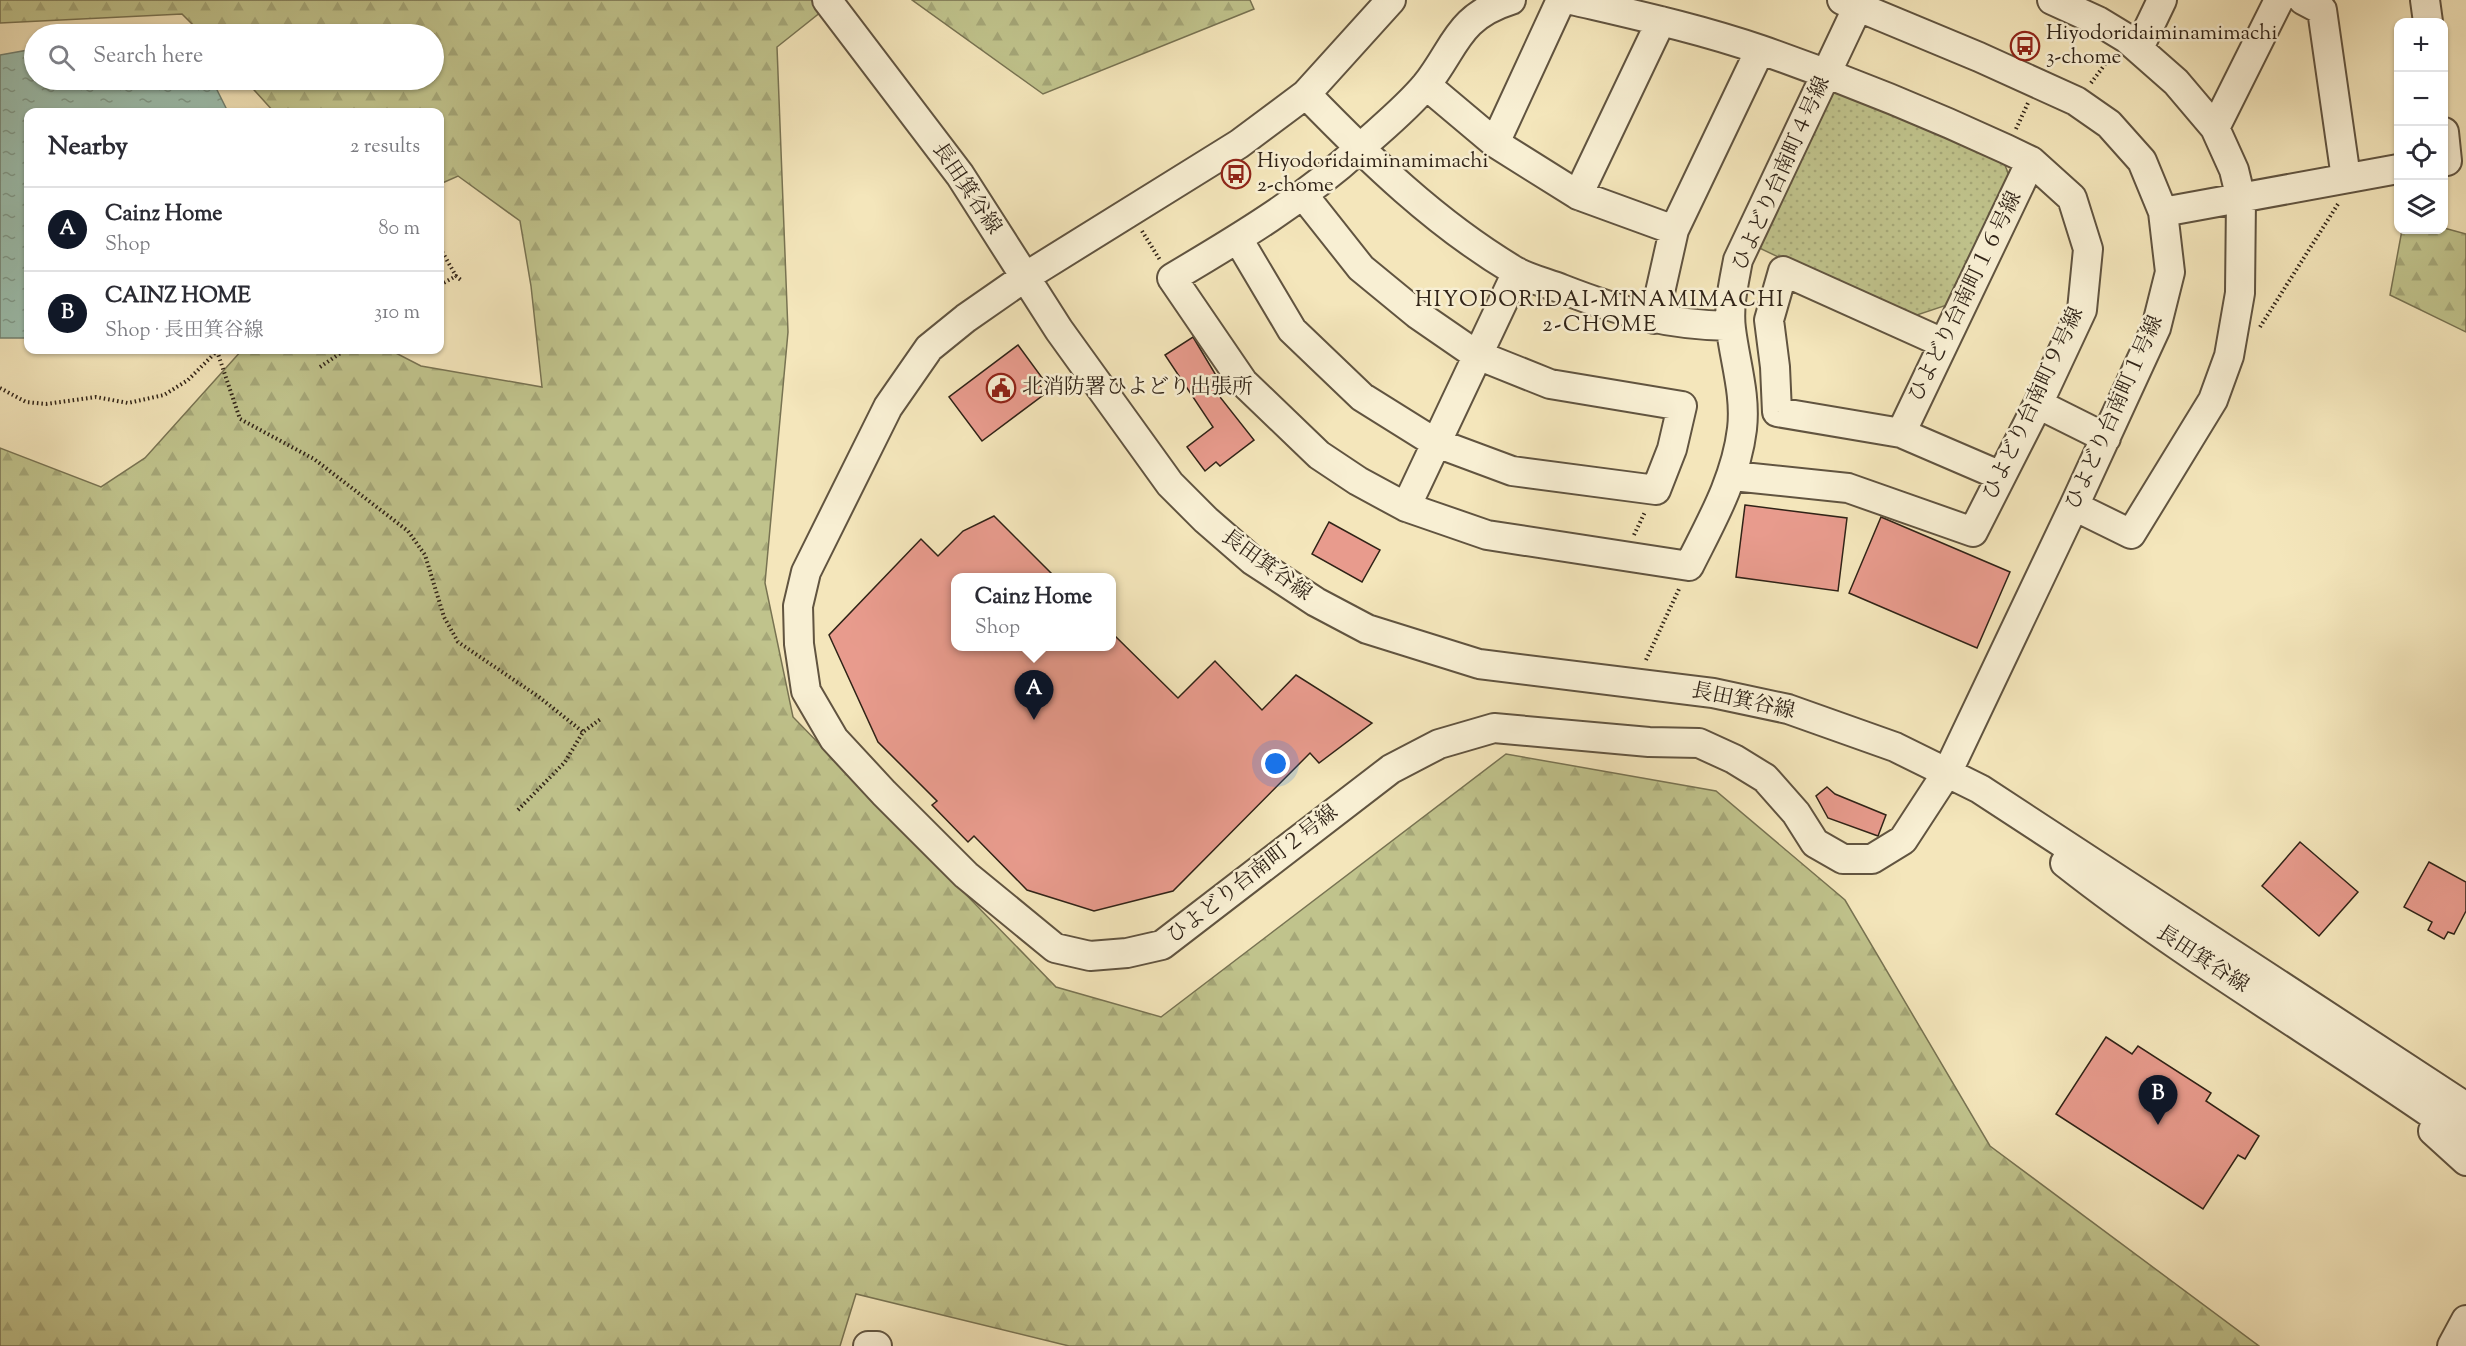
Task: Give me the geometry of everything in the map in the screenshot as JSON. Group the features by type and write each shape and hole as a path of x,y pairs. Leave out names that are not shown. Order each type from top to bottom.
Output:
{"street":[{"name":"長田箕谷線","path":"827,0 960,175 1025,277 1170,484 1206,520 1252,560 1316,602 1367,629 1479,664 1713,693 1788,709 1895,747 1948,771 2136,890 2466,1107"},
{"path":"1025,277 1239,144 1306,94 1391,0"},
{"path":"1510,0 1495,5 1463,27 1426,85 1359,149 1304,196 1172,278 1243,382 1282,422 1319,455 1406,507 1487,535 1689,566"},
{"path":"1495,143 1561,0"},
{"name":"ひよどり台南町９号線","path":"1572,0 1661,21 1760,50 1826,74 2018,155 2072,198 2088,249 2082,310 2038,404 1973,532 1848,488 1733,476"},
{"path":"2052,0 2098,21 2132,43 2176,82 2215,128 2234,170 2241,199 2240,293 2231,351 2213,400 2131,534 2074,506"},
{"path":"2132,43 2162,0"},
{"path":"2215,128 2279,0"},
{"path":"2303,0 2322,10 2351,177"},
{"path":"2425,0 2427,18"},
{"name":"ひよどり台南町４号線","path":"1689,566 1733,476 1742,428 1741,382 1730,327 1732,289 1738,260 1826,74 1854,2"},
{"name":"ひよどり台南町１号線","path":"1854,2 2076,101 2109,124 2142,161 2163,212 2170,272 2159,317 2106,438 1948,771"},
{"path":"1578,195 1661,21"},
{"path":"1653,320 1674,230 1760,50"},
{"path":"1426,85 1495,143 1578,195 1674,230"},
{"path":"1306,94 1359,149 1431,212 1517,272 1596,302 1653,320 1686,325 1730,327"},
{"name":"ひよどり台南町１６号線","path":"1901,434 1943,343 2018,155"},
{"path":"2163,212 2394,170"},
{"path":"1238,239 1292,330 1362,397 1434,442 1512,471 1656,490 1672,449 1682,406 1550,384 1475,354 1417,314 1361,268 1304,196"},
{"path":"1406,507 1475,354 1517,272"},
{"path":"1943,343 1783,272 1769,320 1775,367 1777,412 1901,434 2001,476"},
{"name":"ひよどり台南町２号線","path":"1025,277 966,318 929,348 888,407 806,572 798,606 799,644 806,691 834,739 966,875 1055,948 1090,956 1127,953 1162,945 1391,769 1439,744 1494,728 1649,742 1699,743 1734,759 1765,778 1796,813 1815,843 1843,859 1872,859 1903,840 1948,771"},
{"path":"2038,404 2106,438"},
{"name":"長田箕谷線","path":"1948,771 2120,906 2354,1059 2466,1138"},
{"path":"2354,1059 2466,1161"},
{"path":"2452,1346 2466,1320"},
{"path":"868,1346 877,1346"}],"path":[{"path":"2076,101 2132,43"},
{"path":"2018,155 2037,84"},
{"path":"2258,329 2351,177"},
{"path":"1129,212 1172,278"},
{"path":"444,255 456,276 462,281"},
{"path":"444,283 456,276"},
{"path":"0,387 26,402 46,404 96,397 128,403 164,395 188,380 214,354"},
{"path":"219,354 240,418 314,459 408,531 425,555 444,617 458,642 539,697 583,732"},
{"path":"320,368 339,354"},
{"path":"1624,556 1656,490"},
{"path":"1646,660 1689,566"},
{"path":"518,810 565,762 583,732 602,718"}],"green space":[{"path":"0,0 836,0 777,47 788,332 765,583 793,717 1056,987 1161,1017 1506,754 1716,791 1845,900 1990,1146 2259,1346 1069,1346 856,1294 840,1346 0,1346 0,448 101,487 145,458 238,354 398,354 421,366 542,387 531,286 520,221 458,176 444,182 444,108 270,108 254,90 444,90 444,24 192,24 182,14 0,23"},
{"path":"912,0 1250,0 1254,9 1043,94"},
{"path":"1842,89 2001,155 2010,178 1950,304 1908,318 1755,246 1828,92"},
{"path":"2448,229 2466,234 2466,332 2390,295 2401,234 2448,234"}],"water":[{"path":"24,51 24,90 217,90 226,108 24,108 24,338 0,338 0,55"}],"building":[{"path":"1193,337 1223,387 1216,392 1254,440 1220,466 1216,462 1205,471 1187,447 1213,427 1165,355"},
{"name":"北消防署ひよどり出張所","path":"1018,345 1043,379 1038,383 1046,393 982,441 949,397"},
{"path":"1745,505 1847,518 1838,591 1736,577"},
{"path":"994,516 1051,573 951,573 951,651 1116,651 1116,637 1178,698 1215,661 1262,710 1296,675 1372,723 1319,763 1310,753 1173,891 1094,911 1027,890 974,836 968,842 932,805 937,801 878,742 829,635 921,539 938,556 963,531"},
{"path":"1881,517 2010,572 1977,648 1849,593"},
{"path":"1329,522 1380,550 1362,582 1312,554"},
{"path":"1827,787 1835,794 1886,815 1878,836 1828,818 1816,796"},
{"path":"2300,842 2358,892 2319,936 2262,886"},
{"path":"2429,862 2466,882 2466,911 2454,934 2448,932 2444,939 2428,930 2432,922 2404,907"},
{"path":"2106,1037 2132,1054 2138,1046 2211,1093 2206,1101 2259,1136 2245,1159 2238,1155 2203,1209 2056,1114"}],"place":[{"name":"Hiyodoridaiminamimachi 3-chome","path":"2025,46"},
{"name":"Hiyodoridaiminamimachi 2-chome","path":"1236,174"},
{"name":"北消防署ひよどり出張所","path":"1001,388"},
{"name":"Cainz Home","path":"1034,720"},
{"name":"CAINZ HOME","path":"2158,1125"}],"district":[{"name":"HIYODORIDAI-MINAMIMACHI 2-CHOME","path":"1600,314"}]}
